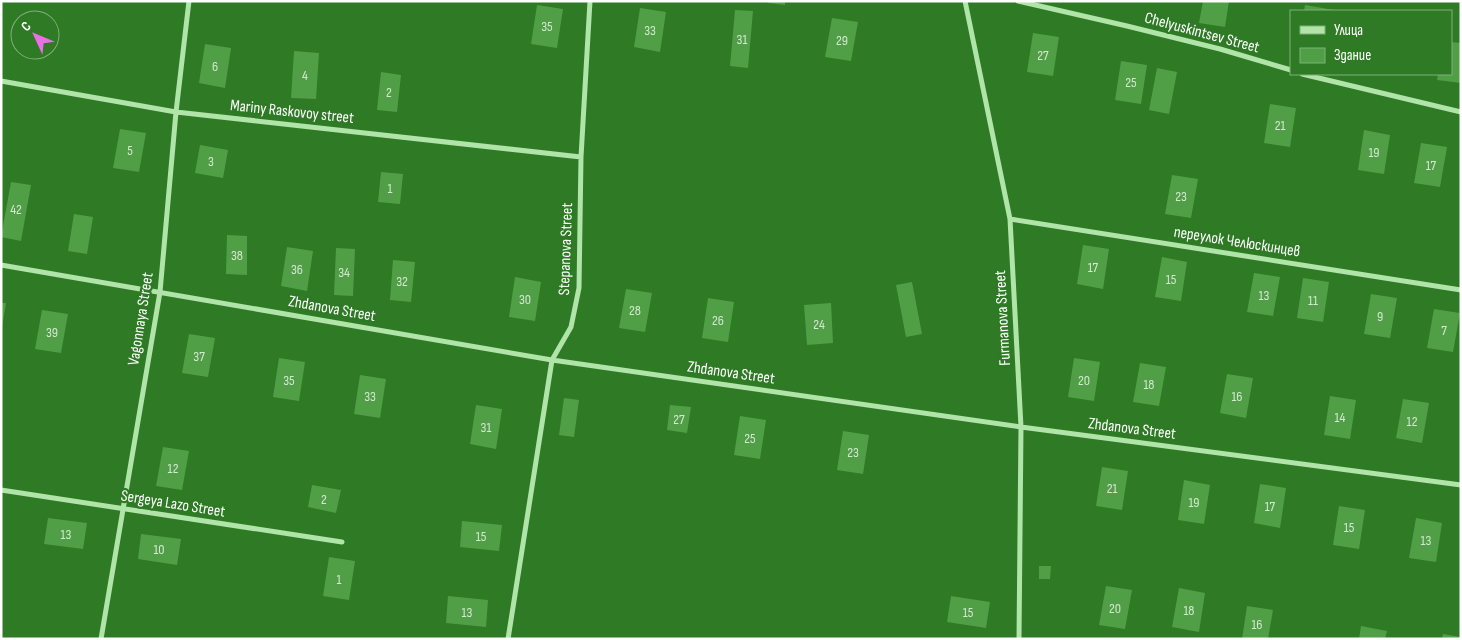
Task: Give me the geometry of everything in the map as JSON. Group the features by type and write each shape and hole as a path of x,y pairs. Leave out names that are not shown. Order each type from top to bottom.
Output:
{"street":[{"name":"Vagonnaya Street","path":"101,639 160,292 176,112 189,1"},
{"name":"Stepanova Street","path":"508,639 552,360 571,327 579,288 580,157 590,1"},
{"name":"Furmanova Street","path":"965,1 1010,219 1021,427 1019,639"},
{"name":"Chelyuskintsev Street","path":"1018,1 1220,49 1290,70"},
{"path":"1306,75 1461,112"},
{"name":"Mariny Raskovoy street","path":"1,81 176,112 580,157"},
{"name":"переулок Челюскинцев","path":"1010,219 1461,290"},
{"name":"Zhdanova Street","path":"1,265 552,360 1021,427 1461,485"},
{"name":"Sergeya Lazo Street","path":"1,490 342,542"}],"building":[{"path":"768,1 785,1 785,5 768,3"},
{"path":"1203,1 1229,1 1225,27 1199,23"},
{"path":"537,5 563,9 557,48 531,44"},
{"path":"1305,5 1334,10 1304,10"},
{"path":"640,8 666,12 660,52 634,47"},
{"path":"735,10 753,11 748,68 730,66"},
{"path":"832,18 858,22 851,61 825,57"},
{"path":"1033,33 1059,37 1053,76 1027,72"},
{"path":"1452,42 1461,43 1461,83 1437,80 1438,75 1452,75"},
{"path":"205,44 231,48 225,88 199,83"},
{"path":"294,51 319,53 316,99 291,98"},
{"path":"1121,61 1147,65 1141,104 1115,100"},
{"path":"1157,68 1177,72 1169,114 1149,110"},
{"path":"381,72 401,75 397,112 377,110"},
{"path":"1270,104 1296,108 1290,147 1264,143"},
{"path":"120,129 146,133 139,172 113,168"},
{"path":"1364,130 1390,135 1384,174 1358,170"},
{"path":"1421,143 1447,147 1440,187 1414,183"},
{"path":"200,145 228,150 223,178 195,173"},
{"path":"381,172 403,174 400,204 378,202"},
{"path":"1172,175 1198,179 1191,218 1165,214"},
{"path":"11,182 31,185 21,241 1,237"},
{"path":"74,214 93,217 87,254 68,251"},
{"path":"227,235 247,236 247,275 226,274"},
{"path":"1083,245 1109,249 1103,289 1077,284"},
{"path":"287,247 313,251 307,291 281,286"},
{"path":"336,248 355,249 353,296 334,295"},
{"path":"1162,257 1187,262 1181,301 1155,297"},
{"path":"393,260 415,262 411,302 390,300"},
{"path":"1254,273 1280,277 1273,316 1247,312"},
{"path":"515,277 541,282 535,321 509,317"},
{"path":"1303,278 1329,282 1323,322 1297,318"},
{"path":"912,282 922,334 906,337 896,285"},
{"path":"626,289 652,293 645,332 619,328"},
{"path":"1371,294 1397,298 1390,338 1364,334"},
{"path":"708,298 734,302 728,342 702,338"},
{"path":"1,303 6,303 2,327 1,326"},
{"path":"831,303 833,343 807,345 804,305"},
{"path":"1434,309 1460,313 1453,352 1427,348"},
{"path":"42,310 68,314 61,353 35,349"},
{"path":"189,334 215,338 208,377 182,373"},
{"path":"279,358 305,362 299,401 273,397"},
{"path":"1074,358 1100,362 1094,401 1068,397"},
{"path":"1140,363 1166,367 1159,406 1133,402"},
{"path":"1227,374 1253,378 1246,418 1220,413"},
{"path":"360,375 386,379 380,418 354,414"},
{"path":"1330,396 1356,400 1350,439 1324,435"},
{"path":"564,398 579,400 574,437 559,435"},
{"path":"1403,399 1429,403 1422,443 1396,438"},
{"path":"476,405 502,409 496,449 470,444"},
{"path":"670,405 691,407 687,433 667,430"},
{"path":"740,416 766,420 760,459 734,455"},
{"path":"843,431 869,435 863,474 837,470"},
{"path":"163,447 189,451 182,490 156,486"},
{"path":"1102,467 1128,471 1122,510 1096,506"},
{"path":"1184,480 1210,485 1204,524 1178,520"},
{"path":"1260,484 1286,488 1280,528 1254,523"},
{"path":"312,485 341,490 336,513 308,507"},
{"path":"1339,506 1365,510 1359,549 1333,545"},
{"path":"48,518 87,523 83,549 44,544"},
{"path":"1416,518 1442,523 1436,562 1409,558"},
{"path":"462,521 502,525 499,551 460,547"},
{"path":"141,534 181,539 177,565 138,559"},
{"path":"329,557 355,561 349,600 323,596"},
{"path":"1039,566 1051,566 1050,579 1039,579"},
{"path":"1106,586 1132,590 1125,629 1099,625"},
{"path":"1179,588 1205,593 1199,632 1172,627"},
{"path":"448,596 488,600 486,627 446,623"},
{"path":"951,596 990,602 986,628 947,622"},
{"path":"1247,606 1273,610 1268,639 1242,639"},
{"path":"1361,626 1387,631 1385,639 1359,639"},
{"path":"1443,634 1461,637 1461,639 1442,639"}]}
